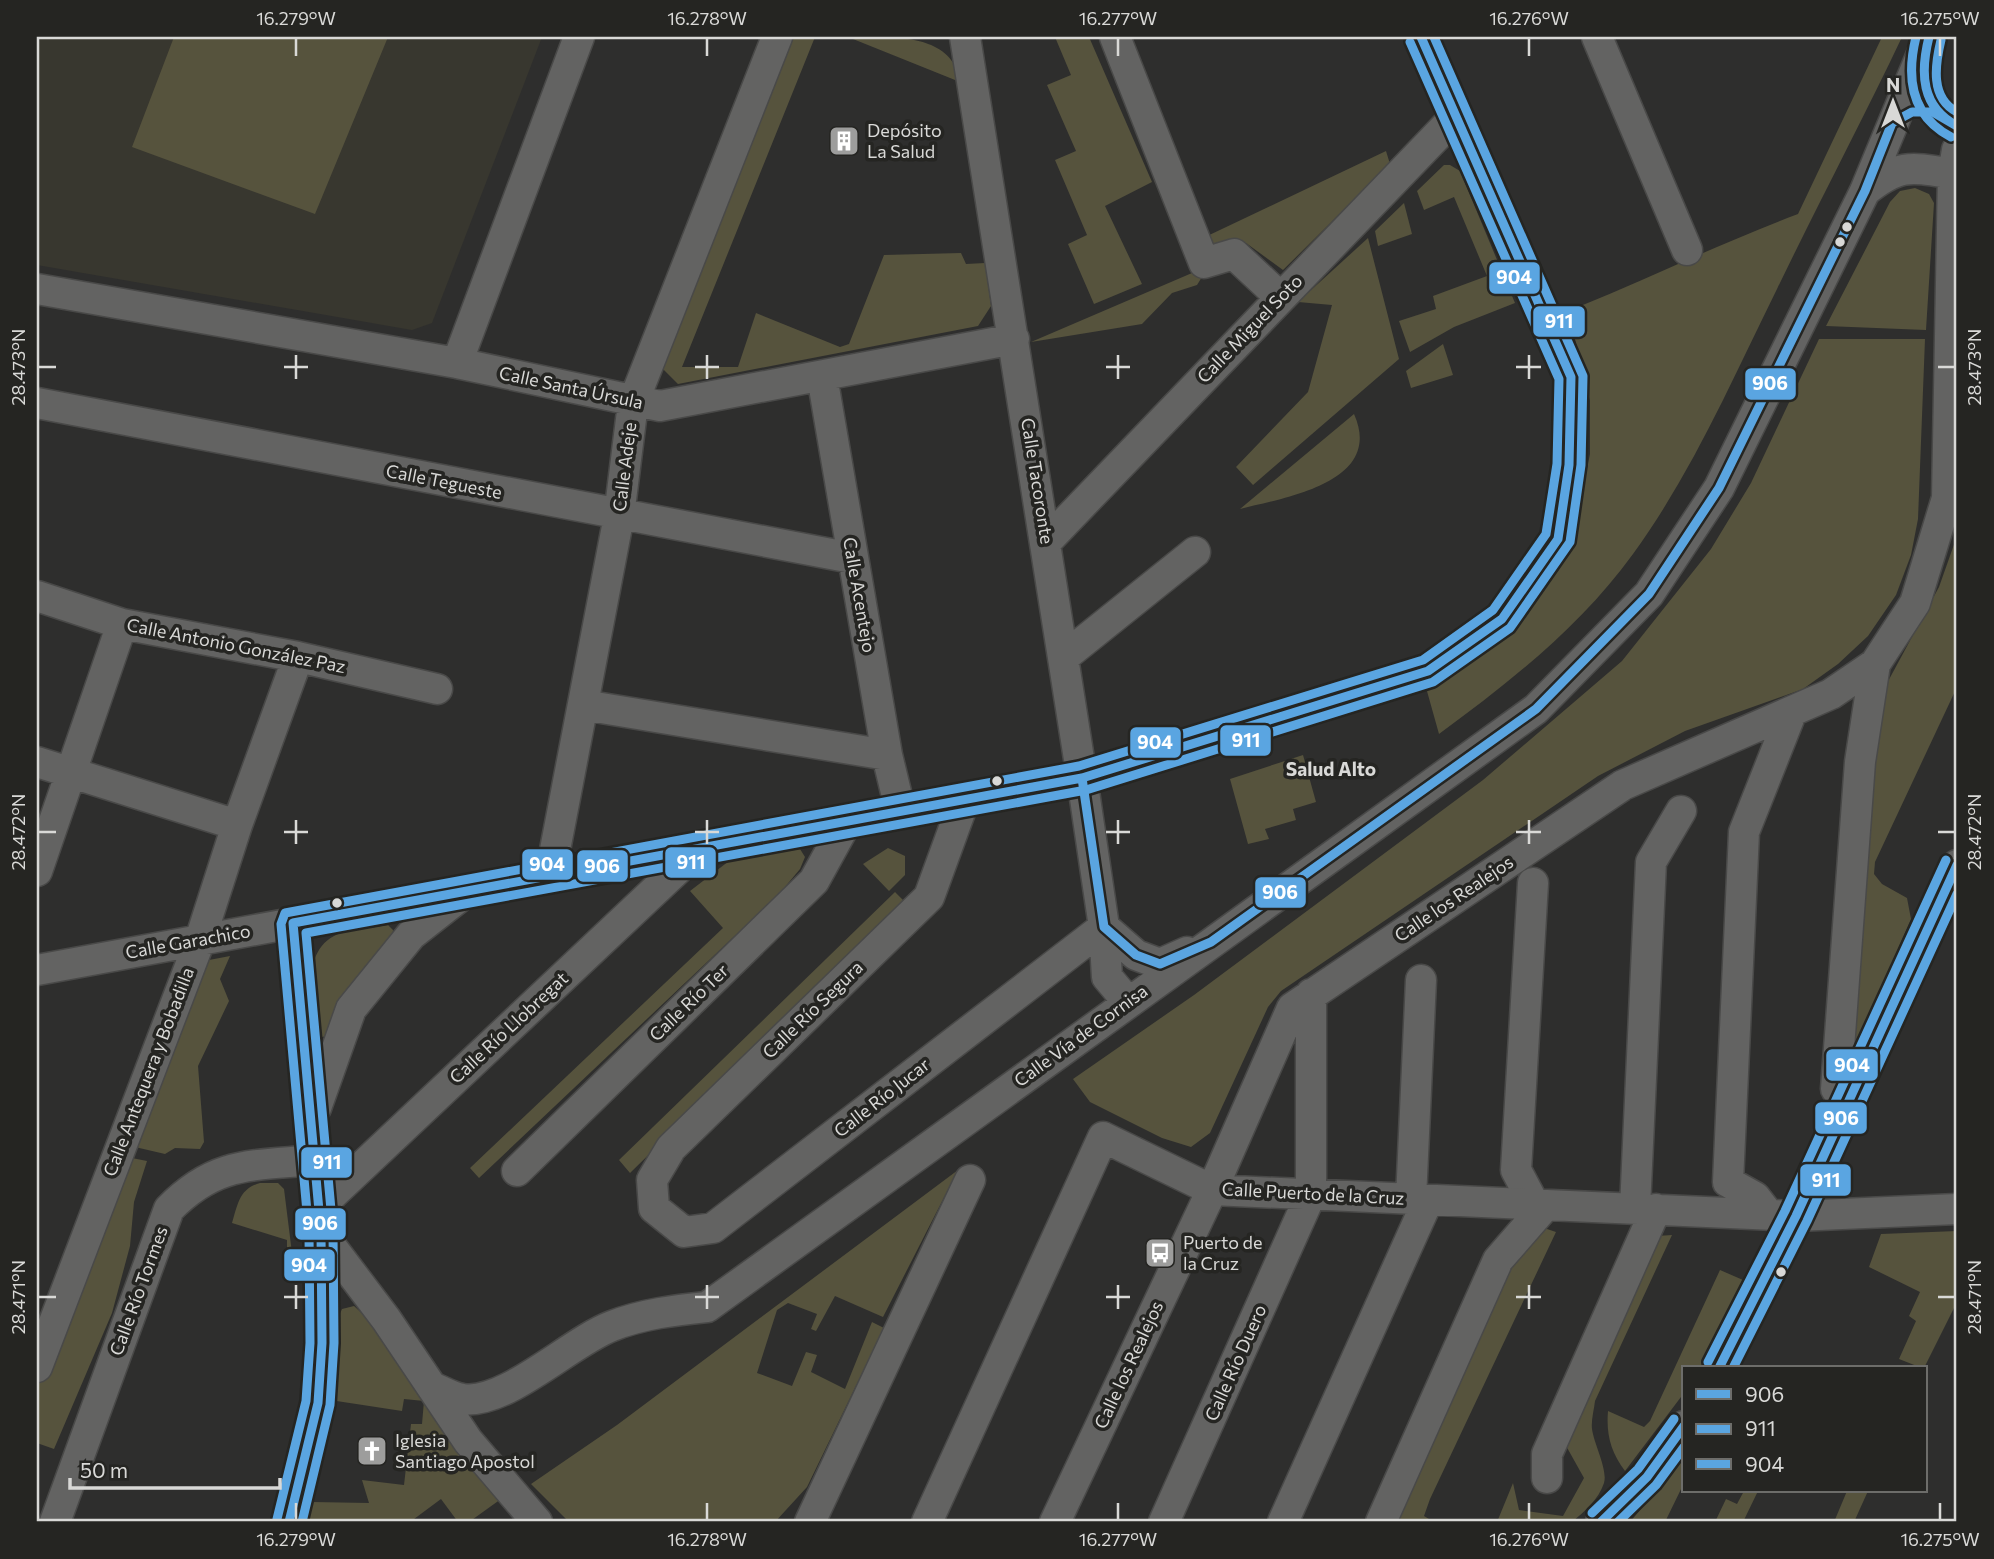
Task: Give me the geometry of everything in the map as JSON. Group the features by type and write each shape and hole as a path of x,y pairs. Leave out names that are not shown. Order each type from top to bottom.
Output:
{"street":[{"path":"457,363 579,37"},
{"name":"Calle Adeje","path":"550,876 619,516 633,403 777,37"},
{"name":"Calle Tacoronte","path":"965,37 1082,778 1104,927 1107,977 1128,1002"},
{"path":"1115,37 1204,263 1234,254 1280,298"},
{"name":"Calle Garachico","path":"37,970 1082,778 1428,671 1502,619 1558,539 1569,465 1571,377 1421,37"},
{"path":"1597,37 1687,250"},
{"name":"Calle Vía de Cornisa","path":"432,1387 464,1399 501,1391 522,1381 568,1349 612,1326 667,1312 707,1307 1536,709 1649,594 1719,488 1865,191 1928,38"},
{"name":"Calle los Realejos","path":"1055,1522 1212,1190 1292,1007 1623,785 1831,694 1875,664 1915,603 1952,498 1951,143 1924,92 1928,38"},
{"path":"1865,191 1889,172 1910,166 1951,143 1912,112 1892,123 1900,150 1910,166"},
{"name":"Calle Miguel Soto","path":"1046,542 1455,117"},
{"name":"Calle Santa Úrsula","path":"37,289 457,363 633,403 660,406 1014,339"},
{"name":"Calle Santa Úrsula","path":"37,309 127,305"},
{"name":"Calle Acentejo","path":"821,376 887,755 901,813"},
{"name":"Calle Tegueste","path":"37,406 852,558"},
{"path":"1063,657 1195,552"},
{"name":"Calle Antonio González Paz","path":"37,596 122,624 299,657 437,689"},
{"path":"37,871 122,624"},
{"name":"Calle Antequera y Bobadilla","path":"37,1367 200,940 237,825 299,657"},
{"path":"1847,1104 1836,1089 1860,762 1875,664"},
{"path":"583,705 887,755"},
{"path":"1782,1216 1728,1182 1744,832 1792,711"},
{"path":"37,762 237,825"},
{"name":"Calle Río Segura","path":"654,1208 652,1180 671,1148 929,897 964,801"},
{"path":"1547,1478 1547,1454 1646,1209 1651,862 1681,811"},
{"name":"Calle Río Ter","path":"517,1171 814,881 846,823"},
{"name":"Calle Río Llobregat","path":"320,1220 699,849"},
{"path":"1720,1366 1782,1216 1847,1104 1957,865"},
{"path":"1381,1522 1498,1261 1540,1204 1516,1170 1533,883"},
{"path":"312,1121 336,1044 351,1009 411,935 470,889"},
{"path":"395,906 399,925 395,952"},
{"path":"289,1522 318,1403 322,1343 320,1220 293,923"},
{"path":"1104,927 1136,956 1160,964 1211,942"},
{"name":"Calle Río Jucar","path":"654,1208 684,1232 713,1228 1104,927"},
{"path":"1283,1522 1419,1199 1421,980"},
{"name":"Calle Río Duero","path":"1164,1522 1311,1194 1311,994"},
{"path":"305,1043 318,1048 336,1044"},
{"name":"Calle Puerto de la Cruz","path":"927,1522 1103,1137 1212,1190 1782,1216 1957,1209"},
{"name":"Calle Río Tormes","path":"55,1522 169,1209 191,1186 227,1169 315,1160"},
{"path":"816,1516 970,1181"},
{"path":"320,1220 468,1441 537,1522"},
{"path":"1601,1522 1647,1477 1682,1429"}],"shaded area":[{"path":"41,37 542,37 432,323 412,330 37,265 37,47"},
{"path":"174,37 388,37 315,214 132,147"},
{"path":"794,37 815,37 682,367 738,367 756,313 840,347 849,344 884,255 961,253 966,264 985,263 991,306 978,326 678,384 663,369"},
{"path":"848,37 899,38 932,45 945,53 955,65 960,82"},
{"path":"1055,37 1089,37 1152,182 1105,206 1142,284 1094,304 1068,244 1087,235 1055,160 1076,151 1047,85 1071,75"},
{"path":"1882,37 1902,37 1711,424 1654,523 1613,580 1567,629 1518,673 1439,734 1425,684 1557,558 1578,512 1590,454 1590,401 1575,339 1581,336 1578,307 1798,214"},
{"path":"1386,151 1390,164 1283,270 1246,243 1209,253 1203,238"},
{"path":"1444,165 1450,165 1460,171 1515,303 1454,327 1410,352 1399,321 1436,309 1433,296 1487,276 1454,197 1424,210 1417,191"},
{"path":"1915,188 1929,194 1934,203 1926,330 1826,326 1890,202 1900,191"},
{"path":"1404,203 1412,234 1378,246 1375,231"},
{"path":"1368,238 1399,359 1253,485 1236,467 1308,392 1332,305 1298,302"},
{"path":"1199,270 1202,277 1197,285 1172,293 1142,324 1031,342"},
{"path":"1819,339 1925,339 1918,519 1911,555 1896,595 1868,636 1838,664 1803,689 1685,731 1598,776 1281,991 1268,1007 1210,1133 1191,1147 1162,1138 1090,1102 1073,1079 1194,995 1483,780 1622,661 1711,549 1751,483"},
{"path":"1443,344 1453,375 1411,388 1406,371"},
{"path":"1354,414 1360,437 1355,456 1343,471 1325,483 1303,492 1240,509"},
{"path":"1957,536 1957,687 1875,862 1874,874 1882,884 1907,898 1911,919 1847,1067 1866,722 1939,587"},
{"path":"1303,755 1316,802 1293,809 1296,820 1265,829 1269,839 1248,844 1230,779"},
{"path":"888,848 905,856 905,875 889,891 863,864"},
{"path":"800,849 805,857 800,869 780,893 479,1178 470,1168 723,928 690,891 729,861"},
{"path":"895,892 906,903 630,1173 619,1160"},
{"path":"388,925 393,930 392,941 330,1033 323,1037 315,1035 310,993 313,965 318,952 338,934"},
{"path":"230,956 220,979 229,1001 198,1066 204,1142 200,1149 175,1148 165,1154 135,1147 209,960"},
{"path":"132,1158 147,1161 134,1202 130,1246 112,1313 54,1449 37,1443 37,1387"},
{"path":"958,1170 883,1317 835,1296 816,1331 811,1329 817,1314 788,1303 777,1310 757,1373 792,1386 806,1352 817,1355 811,1372 845,1389 872,1322 884,1328 807,1487 775,1522 569,1522 531,1484 617,1425"},
{"path":"260,1183 278,1183 284,1189 293,1261 287,1261 287,1240 232,1223 243,1193"},
{"path":"1541,1227 1556,1232 1430,1499 1424,1516 1434,1522 1387,1522 1503,1263"},
{"path":"1957,1231 1957,1302 1925,1366 1917,1366 1899,1359 1916,1321 1909,1316 1920,1292 1869,1267 1881,1234"},
{"path":"1672,1235 1595,1401 1592,1429 1605,1478 1599,1494 1572,1522 1497,1522 1513,1483 1519,1510 1563,1516 1584,1478 1565,1444 1657,1236"},
{"path":"1720,1270 1743,1280 1701,1366 1682,1366 1682,1396 1625,1471 1610,1443 1608,1411 1644,1427 1650,1421"},
{"path":"354,1306 366,1317 501,1499 469,1522 458,1522 441,1499 410,1522 309,1522 312,1502 369,1503 362,1480 404,1485 411,1424 422,1424 424,1401 404,1399 402,1411 330,1400 338,1318 342,1309"},
{"path":"1682,1460 1682,1487 1665,1522 1630,1522"},
{"path":"1743,1492 1758,1492 1743,1522 1715,1522 1726,1499 1737,1504"},
{"path":"1847,1492 1868,1492 1854,1522 1834,1522"}],"transit line":[{"name":"906","path":"293,923 1082,778 1428,671 1502,619 1558,539 1569,465 1571,377 1421,37"},
{"name":"911","path":"302,1522 330,1405 334,1343 333,1232 306,933 1086,790 1433,682 1510,628 1570,542 1581,465 1583,376 1434,37"},
{"name":"911","path":"1916,37 1912,67 1915,95 1927,118 1951,137"},
{"name":"906","path":"1929,37 1924,76 1926,88 1936,109 1957,126"},
{"name":"904","path":"1941,40 1936,70 1938,90 1948,106 1957,112"},
{"name":"904","path":"277,1519 306,1401 310,1343 309,1234 281,924 285,913 1079,766 1423,660 1493,610 1546,534 1557,464 1559,379 1410,42"},
{"name":"906","path":"1082,778 1104,927 1136,955 1160,964 1211,942 1536,709 1649,594 1719,488 1865,191 1892,123 1912,112 1933,112 1957,126"},
{"name":"904","path":"1708,1362 1785,1211 1946,860"},
{"name":"906","path":"1720,1366 1796,1216 1957,865"},
{"name":"911","path":"1734,1366 1807,1221 1957,894"},
{"name":"906","path":"289,1522 318,1403 322,1343 321,1233 293,923"},
{"name":"904","path":"1592,1513 1638,1469 1674,1419"},
{"name":"906","path":"1601,1522 1647,1477 1682,1429"},
{"name":"911","path":"1618,1522 1656,1485 1682,1450"}],"place":[{"name":"Depósito La Salud","path":"844,141"},
{"name":"Puerto de la Cruz","path":"1160,1253"},
{"name":"Iglesia Santiago Apostol","path":"372,1451"}],"district":[{"name":"Salud Alto","path":"1331,769"}]}
